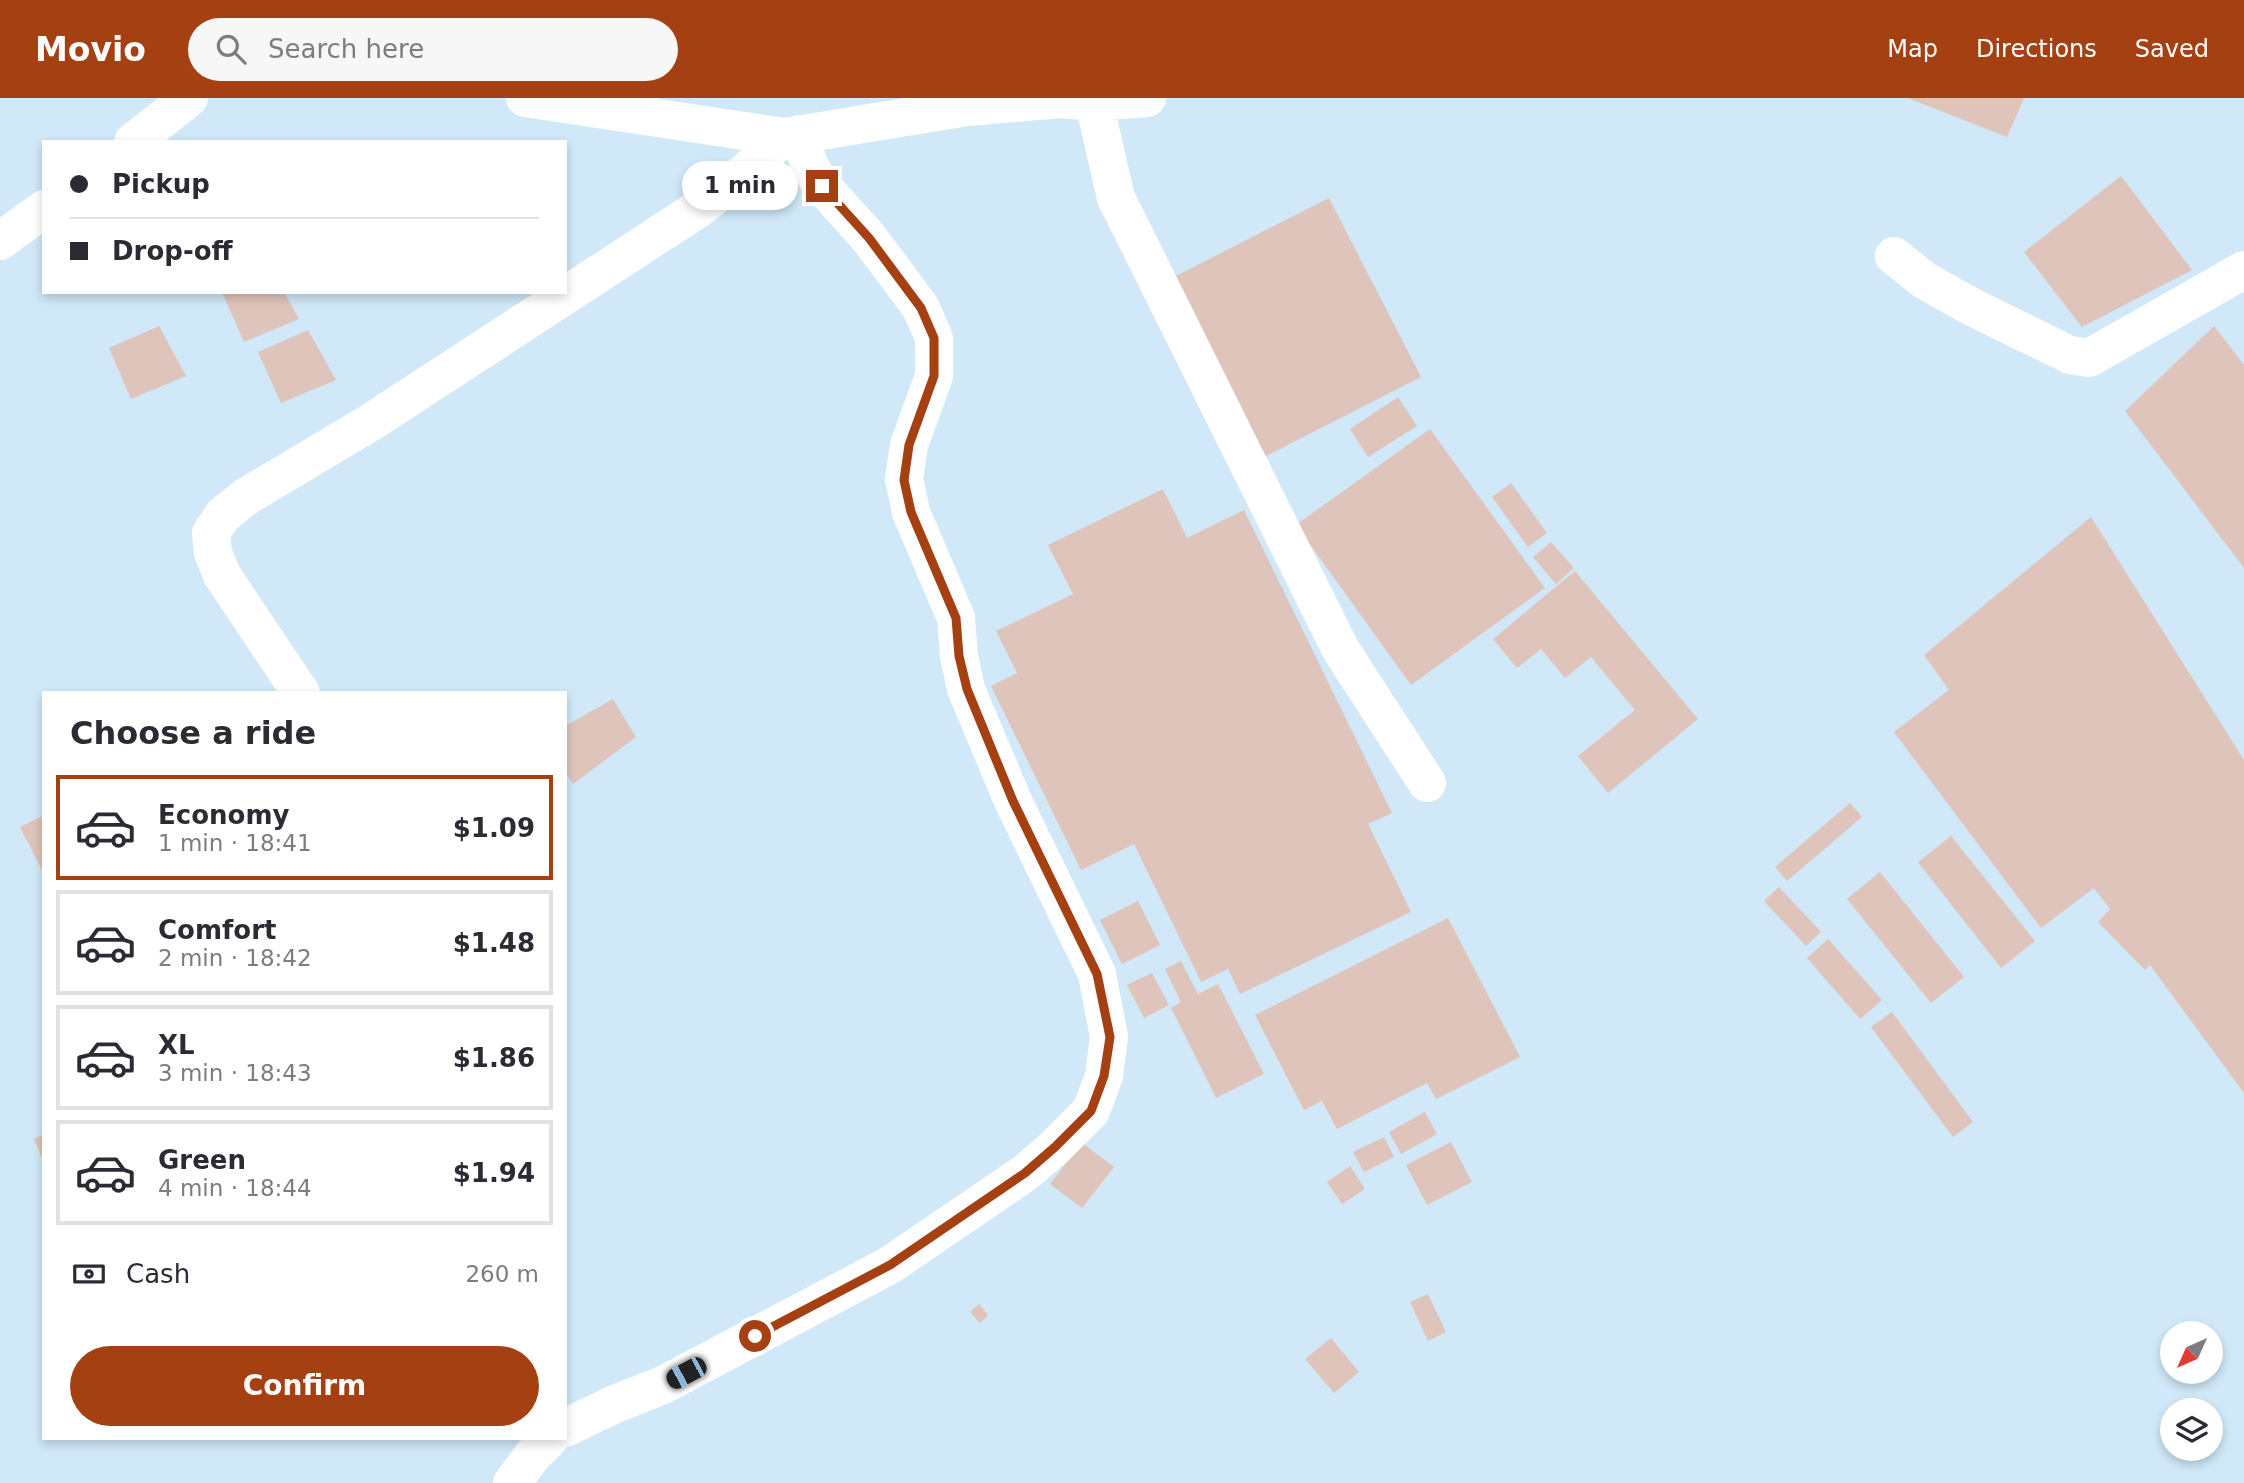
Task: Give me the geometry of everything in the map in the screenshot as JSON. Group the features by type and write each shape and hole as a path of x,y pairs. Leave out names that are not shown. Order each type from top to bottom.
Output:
{"street":[{"path":"136,140 189,98"},
{"path":"525,98 792,135 968,107 1147,98"},
{"path":"1072,100 1136,240 1341,650 1427,783"},
{"path":"300,691 222,575 213,553 211,533 223,515 247,496 368,424 698,209 792,135"},
{"path":"567,1427 663,1385 890,1265 1025,1173 1055,1147 1091,1111 1104,1076 1110,1037 1097,974 1013,801 967,689 959,656 956,618 911,512 904,480 909,445 934,376 934,338 921,308 877,248 822,186 792,135"},
{"path":"0,241 42,210"},
{"path":"1894,256 1924,280 1972,307 2070,355 2089,358 2244,270"},
{"path":"512,1483 548,1440"}],"building":[{"path":"1908,98 2024,98 2007,137"},
{"path":"2121,176 2192,270 2082,327 2024,252"},
{"path":"1329,198 1421,377 1262,458 1170,279"},
{"path":"223,294 285,294 299,319 244,342"},
{"path":"159,326 186,376 131,399 109,348"},
{"path":"2214,326 2244,365 2244,568 2125,411"},
{"path":"308,330 336,380 281,403 258,352"},
{"path":"1398,397 1417,426 1368,457 1350,429"},
{"path":"1430,429 1545,588 1411,685 1296,525"},
{"path":"1511,483 1547,533 1528,547 1492,497"},
{"path":"1163,489 1187,538 1244,510 1392,813 1368,824 1411,912 1240,994 1228,969 1201,982 1134,844 1081,870 991,686 1017,673 996,631 1073,594 1048,545"},
{"path":"2091,517 2244,760 2244,1093 2150,965 2145,970 2098,922 2110,909 2094,888 2041,928 1894,732 1949,690 1924,655"},
{"path":"1551,542 1574,568 1556,584 1533,557"},
{"path":"1575,571 1698,719 1608,793 1578,756 1635,710 1591,657 1565,678 1541,649 1517,668 1493,639"},
{"path":"613,699 636,737 573,784 567,775 567,725"},
{"path":"1850,803 1862,817 1787,881 1775,867"},
{"path":"42,816 42,870 20,827"},
{"path":"1951,836 2035,941 2001,968 1918,862"},
{"path":"1880,872 1964,977 1931,1003 1847,899"},
{"path":"1779,887 1821,932 1806,946 1764,901"},
{"path":"1138,901 1160,945 1122,964 1100,920"},
{"path":"1448,918 1520,1057 1436,1099 1427,1083 1337,1129 1322,1101 1304,1110 1255,1015"},
{"path":"1828,939 1882,1000 1860,1019 1807,958"},
{"path":"1181,961 1198,994 1218,984 1264,1074 1216,1098 1171,1008 1181,1002 1165,969"},
{"path":"1152,973 1169,1005 1144,1018 1127,985"},
{"path":"1892,1012 1973,1122 1953,1137 1871,1027"},
{"path":"1425,1112 1437,1134 1401,1154 1389,1132"},
{"path":"42,1135 42,1158 34,1139"},
{"path":"1384,1137 1394,1157 1364,1172 1353,1152"},
{"path":"1451,1142 1472,1182 1427,1205 1406,1165"},
{"path":"1082,1143 1114,1167 1082,1208 1050,1184"},
{"path":"1350,1166 1365,1189 1342,1204 1327,1182"},
{"path":"1428,1294 1446,1332 1428,1341 1410,1302"},
{"path":"979,1304 988,1315 980,1323 970,1312"},
{"path":"1331,1338 1359,1372 1334,1393 1305,1359"}],"route":[{"path":"755,1336 890,1265 1025,1173 1091,1111 1104,1076 1110,1037 1097,974 1013,801 967,689 959,656 956,618 911,512 904,480 909,445 934,376 934,338 921,308 869,238 822,186"}]}
